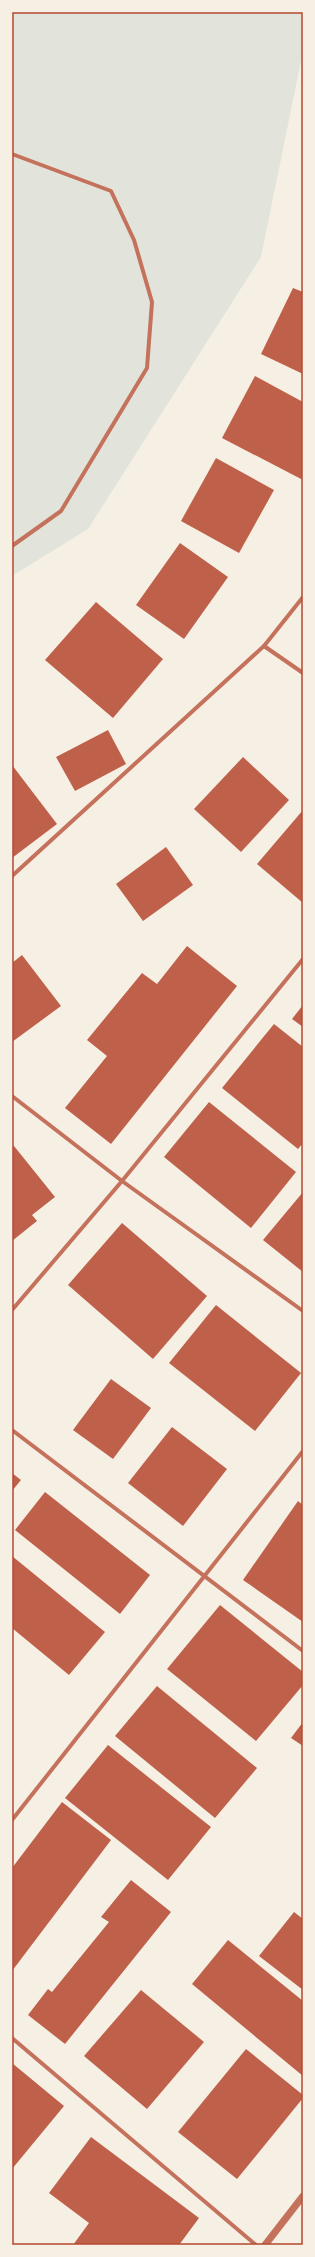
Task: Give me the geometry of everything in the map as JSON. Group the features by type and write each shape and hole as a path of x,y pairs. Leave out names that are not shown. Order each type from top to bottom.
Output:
{"street":[{"path":"12,154 111,191 134,240 152,302 147,368 60,511 12,546"},
{"path":"12,876 264,646 303,597"},
{"path":"264,646 303,673"},
{"path":"12,1310 122,1181 303,959"},
{"path":"12,1096 122,1181 303,1312"},
{"path":"12,1430 303,1651"},
{"path":"12,1820 303,1451"},
{"path":"12,2038 256,2245"},
{"path":"265,2245 303,2196"}],"shaded area":[{"path":"12,12 303,12 303,51 261,257 88,529 12,576"}],"building":[{"path":"293,288 303,292 303,374 261,354"},
{"path":"255,376 303,402 303,480 222,438"},
{"path":"216,458 274,490 239,553 181,521"},
{"path":"180,543 228,577 184,639 136,605"},
{"path":"96,602 163,659 113,718 45,660"},
{"path":"108,730 126,764 75,791 56,757"},
{"path":"243,757 289,800 241,852 194,809"},
{"path":"12,765 57,824 12,858"},
{"path":"303,810 303,903 257,864"},
{"path":"166,847 193,885 143,921 116,884"},
{"path":"187,946 237,986 111,1144 65,1108 107,1056 87,1040 142,973 157,984"},
{"path":"22,955 61,1006 12,1042 12,963"},
{"path":"303,1005 303,1027 292,1019"},
{"path":"274,1024 303,1047 303,1143 298,1149 222,1088"},
{"path":"209,1102 296,1172 251,1228 164,1157"},
{"path":"14,1146 55,1197 32,1215 37,1221 12,1241 12,1147"},
{"path":"303,1192 303,1272 263,1240"},
{"path":"122,1223 207,1296 153,1359 68,1285"},
{"path":"216,1305 301,1373 255,1431 169,1363"},
{"path":"111,1379 151,1408 113,1459 73,1430"},
{"path":"172,1427 227,1469 183,1526 128,1483"},
{"path":"12,1473 21,1480 12,1491"},
{"path":"45,1492 150,1575 120,1614 15,1530"},
{"path":"298,1501 303,1505 303,1622 243,1580"},
{"path":"12,1556 105,1632 69,1675 12,1628"},
{"path":"220,1605 303,1672 303,1685 256,1741 167,1669"},
{"path":"157,1686 257,1768 215,1818 115,1736"},
{"path":"303,1722 303,1746 291,1738"},
{"path":"108,1745 211,1827 168,1880 65,1798"},
{"path":"62,1802 111,1840 12,1971 12,1868"},
{"path":"131,1880 171,1912 65,2044 28,2015 48,1989 52,1992 109,1922 101,1917"},
{"path":"294,1912 303,1919 303,1990 259,1956"},
{"path":"228,1940 303,2001 303,2076 192,1984"},
{"path":"141,1990 204,2042 147,2109 84,2056"},
{"path":"246,2049 303,2095 303,2098 237,2179 178,2132"},
{"path":"12,2063 64,2106 12,2169"},
{"path":"91,2137 199,2218 179,2245 73,2245 89,2223 49,2193"}]}
